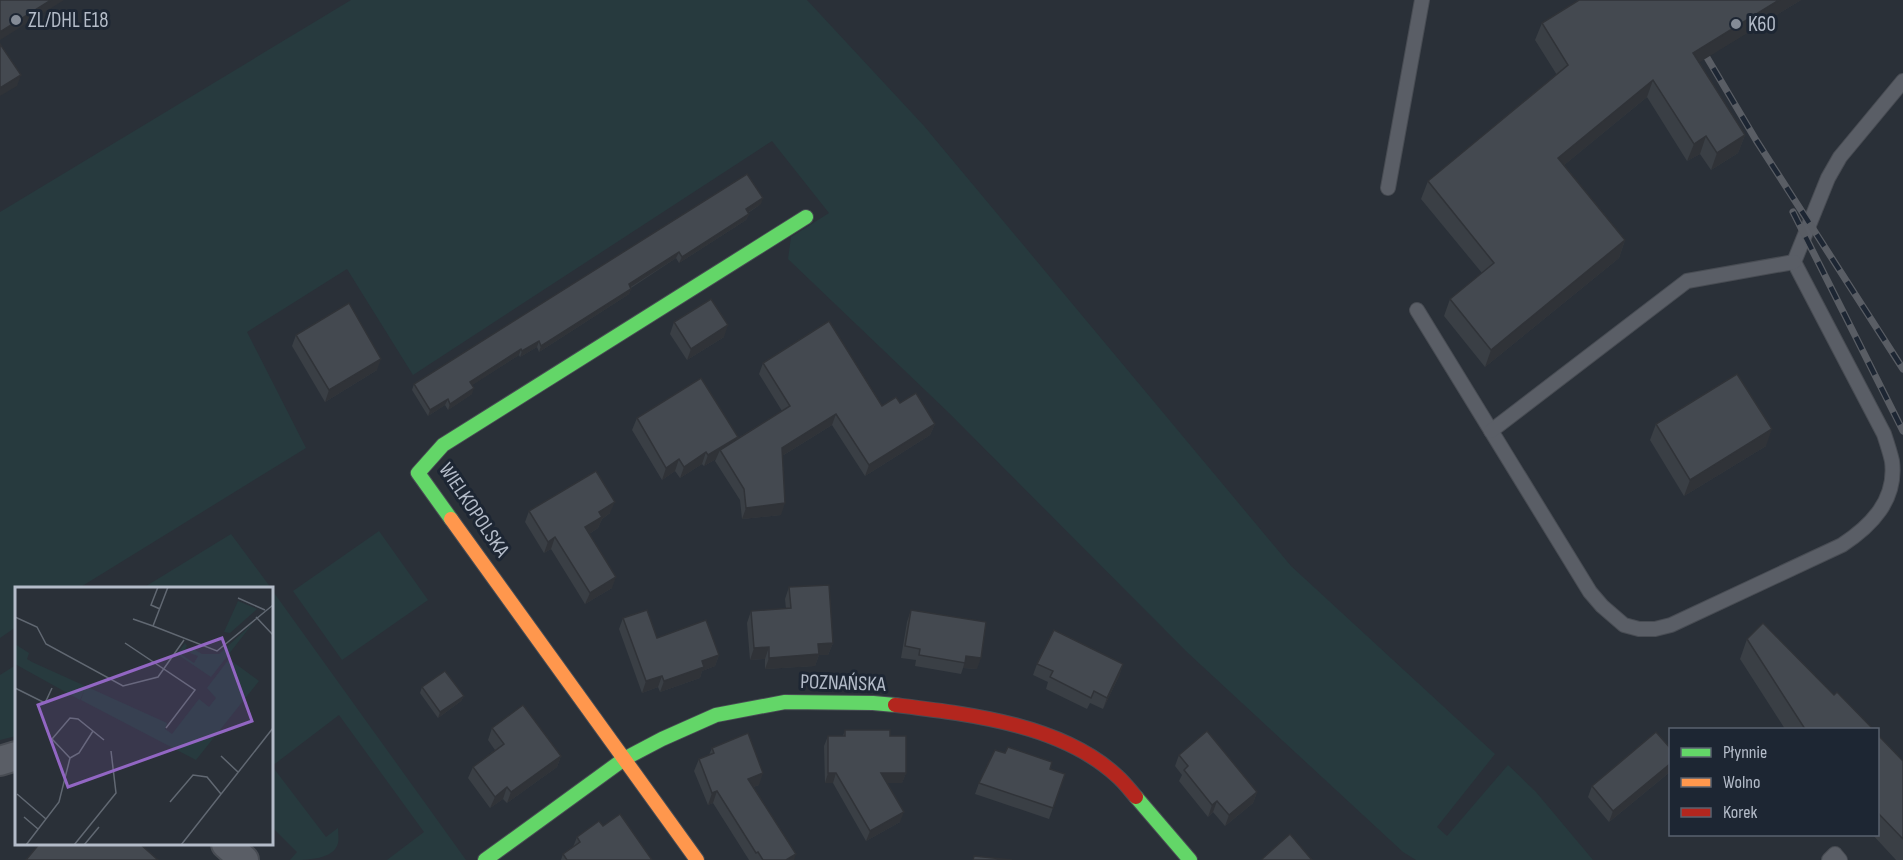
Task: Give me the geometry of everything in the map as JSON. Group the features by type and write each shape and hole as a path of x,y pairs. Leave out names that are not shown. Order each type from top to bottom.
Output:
{"street":[{"name":"WIELKOPOLSKA","path":"698,860 418,472 443,445 806,217"},
{"name":"POZNAŃSKA","path":"485,860 624,759 716,715 785,702 873,703 962,713 1024,727 1068,744 1118,776 1190,860"},
{"path":"0,761 15,756"},
{"path":"228,845 244,860"}],"lane":[{"path":"1388,188 1422,0"},
{"path":"1417,310 1590,592 1612,616 1624,625 1639,629 1671,625 1842,545 1876,518 1886,501 1892,481 1892,462 1884,434 1794,262 1828,178 1840,157 1903,81"},
{"path":"1491,431 1687,281 1794,262"},
{"path":"1829,860 1835,854 1840,860"}],"green space":[{"path":"351,0 807,0 924,126 1291,566 1495,754 1437,827 1447,836 1508,765 1536,792 1593,860 1416,860 1403,852 1188,653 948,412 788,259 791,237 829,213 772,141 413,375 347,269 247,332 306,448 81,587 15,587 15,628 0,638 0,212"},
{"path":"379,531 428,600 342,660 293,591"},
{"path":"231,534 270,587 145,587"},
{"path":"273,591 466,860 387,860 424,832 339,715 273,765"},
{"path":"15,666 15,736 0,740 0,675"},
{"path":"273,767 326,837 338,828 338,843 331,853 318,858 290,860 297,852 273,828"}],"building":[{"name":"ZL/DHL E18","path":"0,0 51,0 0,32"},
{"path":"1579,0 1779,0 1693,53 1745,135 1717,153 1706,136 1694,144 1653,80 1558,158 1625,240 1491,350 1450,299 1494,263 1428,181 1568,65 1542,23"},
{"path":"0,44 21,75 0,88"},
{"path":"747,174 763,198 746,209 749,214 682,257 679,252 629,284 631,289 541,346 539,341 522,351 521,349 470,382 474,388 450,404 448,399 430,410 414,384"},
{"path":"711,299 728,325 691,349 674,322"},
{"path":"349,303 381,359 329,390 296,335"},
{"path":"829,321 882,406 896,397 900,403 916,393 935,424 869,465 836,414 782,448 785,503 746,508 744,489 720,450 790,406 763,363"},
{"path":"1737,374 1772,429 1690,480 1656,424"},
{"path":"701,378 738,437 708,455 706,452 684,467 679,459 666,468 637,418"},
{"path":"596,471 615,502 599,512 602,517 585,527 616,577 590,593 555,537 548,542 529,511"},
{"path":"829,585 833,643 818,644 819,654 769,658 769,647 754,648 751,611 791,608 789,587"},
{"path":"647,610 657,638 706,620 719,655 702,661 704,667 664,681 662,676 646,681 623,618"},
{"path":"911,610 986,622 981,658 966,656 965,663 919,655 920,649 905,646"},
{"path":"1763,623 1834,695 1837,692 1872,728 1804,728 1747,639"},
{"path":"1054,630 1123,664 1107,698 1094,691 1091,698 1050,677 1053,671 1037,664"},
{"path":"445,671 464,696 440,712 422,687"},
{"path":"523,705 561,756 511,792 507,787 495,797 473,767 504,744 492,728"},
{"path":"845,730 890,730 890,736 906,736 906,773 881,773 904,812 870,831 836,773 828,773 828,736 845,736"},
{"path":"1207,731 1257,792 1229,815 1217,801 1212,805 1184,770 1188,766 1179,755"},
{"path":"1656,732 1669,747 1669,765 1613,811 1592,786"},
{"path":"748,733 763,773 748,779 796,854 786,860 763,860 758,852 756,853 717,791 712,793 699,759 714,753 712,748"},
{"path":"1879,736 1903,761 1903,839 1879,814"},
{"path":"1008,747 1052,762 1050,769 1065,774 1053,808 979,783 995,750 1005,753"},
{"path":"620,814 652,860 567,860 563,854 580,842 577,837 599,821 603,826"},
{"path":"1290,834 1312,860 1262,859"},
{"path":"38,845 141,845 158,860 26,860"},
{"path":"974,856 1012,860 973,860"}],"railway":[{"path":"1699,44 1756,140 1903,369"},
{"path":"1793,212 1903,431"}],"traffic: fast":[{"path":"451,519 418,473 443,445 806,217"},
{"path":"485,860 624,759 716,715 785,702 895,705"},
{"path":"1136,797 1190,860"}],"traffic: slow":[{"path":"451,519 697,860"}],"traffic: jam":[{"path":"895,705 983,718 1041,733 1069,744 1094,758 1120,778 1136,797"}],"place":[{"name":"ZL/DHL E18","path":"16,20"},
{"name":"K60","path":"1736,24"}]}
